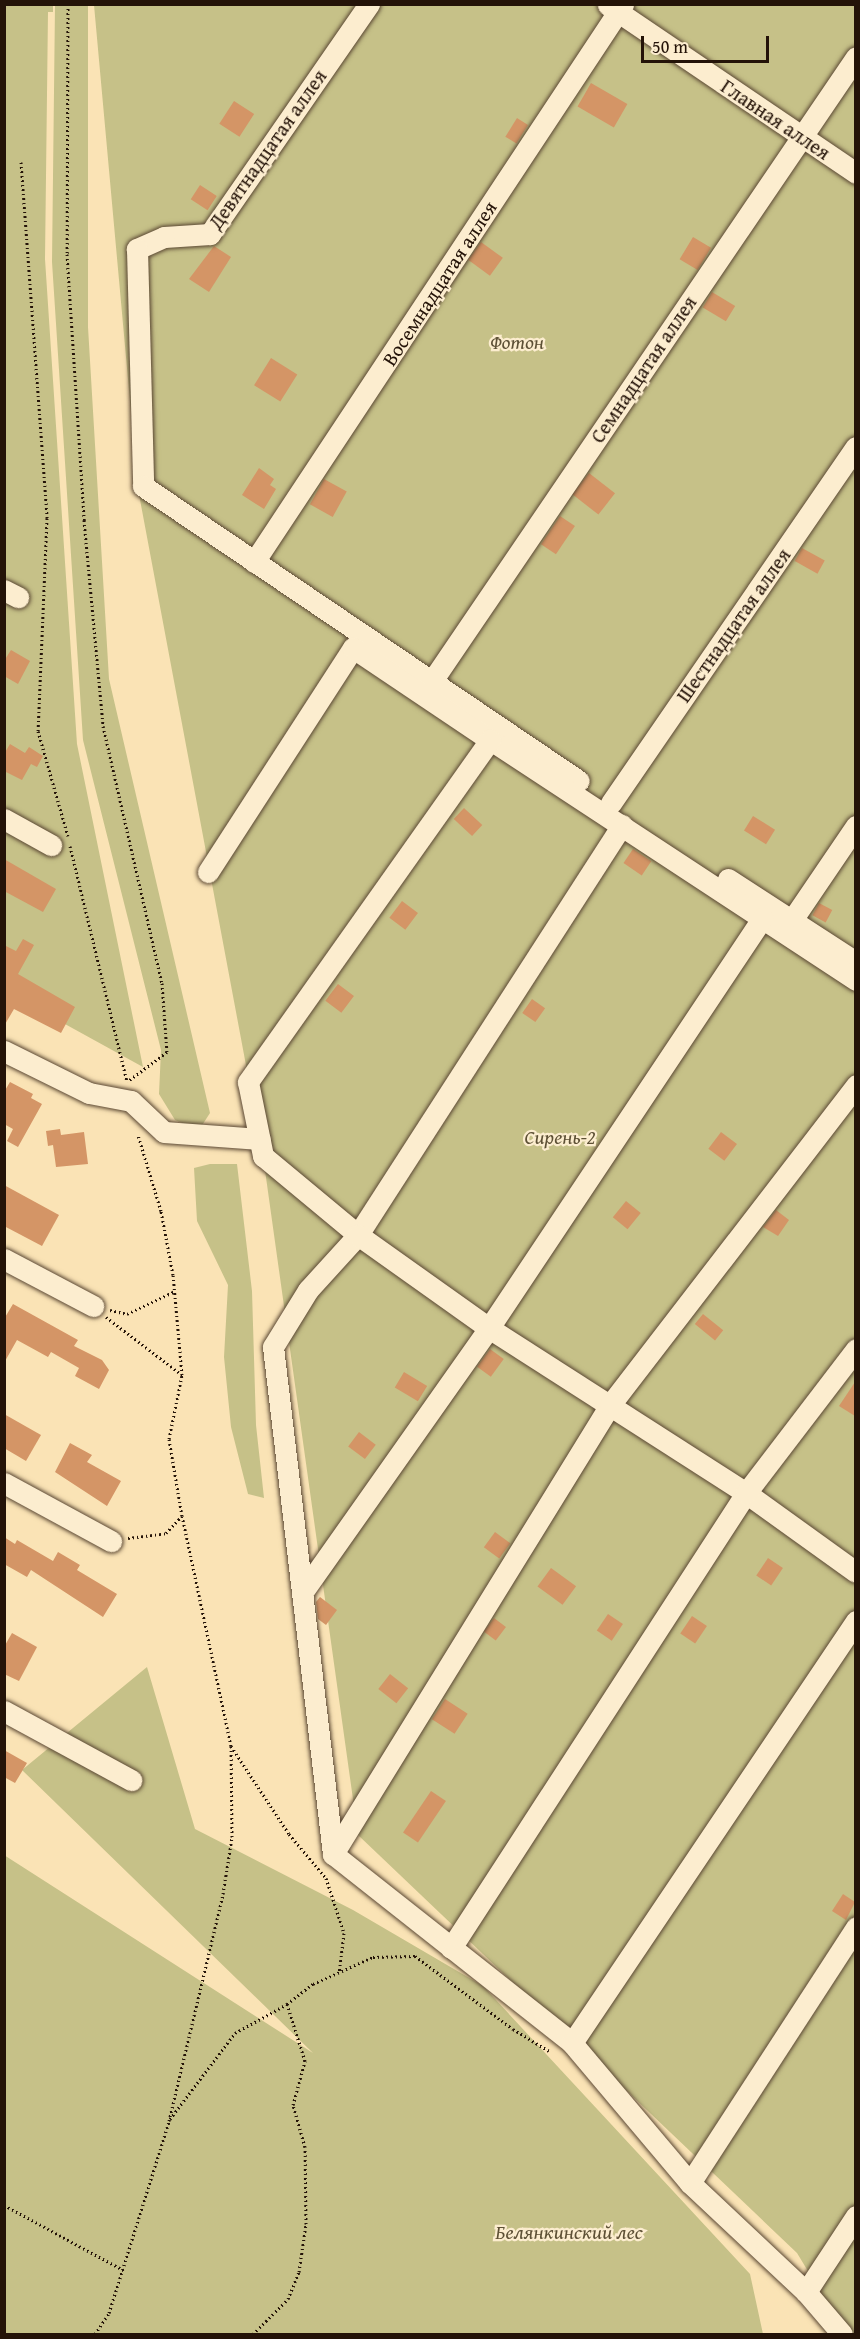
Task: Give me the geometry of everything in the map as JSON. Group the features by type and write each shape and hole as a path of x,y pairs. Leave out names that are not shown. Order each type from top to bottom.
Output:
{"street":[{"name":"Девятнадцатая аллея","path":"255,562 143,486 137,249 164,237 210,234 369,4"},
{"name":"Главная аллея","path":"616,7 855,173"},
{"name":"Восемнадцатая аллея","path":"255,562 616,7"},
{"name":"Семнадцатая аллея","path":"432,681 855,57"},
{"name":"Шестнадцатая аллея","path":"611,803 855,447"},
{"path":"255,562 611,803 855,962"},
{"path":"208,873 353,648 855,980"},
{"path":"490,740 248,1082 263,1156 358,1235 489,1328 746,1492 855,1572"},
{"path":"4,819 51,845"},
{"path":"622,825 358,1235 308,1290 273,1347 333,1854 451,1948 564,2049 690,2183 806,2292 842,2334"},
{"path":"792,920 855,826"},
{"path":"302,1593 489,1328 762,918"},
{"path":"4,1051 89,1093 129,1092 164,1132 260,1139"},
{"path":"333,1854 610,1405 855,1085"},
{"path":"4,1259 93,1306"},
{"path":"451,1948 746,1492 855,1349"},
{"path":"4,1483 111,1541"},
{"path":"564,2049 855,1621"},
{"path":"4,1711 131,1780"},
{"path":"690,2183 855,1927"},
{"path":"806,2292 855,2216"}],"path":[{"path":"68,4 67,254 84,520 102,726 162,983 167,1052 129,1092"},
{"path":"21,162 47,518 38,731 62,812 129,1092 161,1211 175,1291 182,1375 169,1439 182,1516 231,1746 232,1837 229,1860 169,2121 109,2313 95,2334"},
{"path":"93,1306 128,1314 175,1291"},
{"path":"93,1306 182,1375"},
{"path":"111,1541 166,1533 182,1516"},
{"path":"231,1746 289,1833 326,1878 344,1933 339,1972"},
{"path":"169,2121 235,2033 287,2004 314,1984 373,1957 415,1956 513,2029 564,2049"},
{"path":"253,2334 288,2299 299,2272 306,2224 305,2147 293,2105 305,2061 287,2004"},
{"path":"4,2205 123,2270"}],"green space":[{"path":"4,5 53,5 53,12 48,12 45,259 77,744 143,1067 5,991"},
{"path":"55,5 88,5 88,327 109,679 210,1113 199,1130 175,1120 159,1094 161,1050 83,740 52,262"},
{"path":"94,5 855,5 855,2334 846,2334 797,2253 358,1835 263,1156 138,489"},
{"path":"210,1164 237,1164 252,1291 256,1425 264,1498 248,1494 231,1427 224,1357 228,1285 197,1221 194,1168"},
{"name":"Белянкинский лес","path":"147,1667 195,1829 353,1910 483,1986 750,2274 763,2334 5,2334 4,1855 313,2053 22,1770"}],"building":[{"path":"591,83 627,104 614,127 578,106"},
{"path":"234,101 254,114 239,137 219,124"},
{"path":"517,118 528,125 516,144 505,137"},
{"path":"200,185 217,196 208,210 191,199"},
{"path":"693,237 711,248 698,270 680,259"},
{"path":"481,242 503,258 490,276 468,260"},
{"path":"214,246 231,257 209,292 189,279"},
{"path":"712,292 735,306 726,321 703,307"},
{"path":"271,358 297,374 280,402 254,385"},
{"path":"259,468 274,479 270,485 276,489 264,509 242,495"},
{"path":"589,473 615,493 598,515 572,494"},
{"path":"324,479 347,492 333,517 310,504"},
{"path":"560,516 575,526 556,554 541,544"},
{"path":"802,548 825,561 817,574 795,561"},
{"path":"11,650 30,661 18,684 4,676 4,661"},
{"path":"10,744 25,753 29,747 43,756 37,767 31,764 22,780 4,771 4,754"},
{"path":"464,808 482,825 472,836 454,819"},
{"path":"753,816 775,830 766,844 744,830"},
{"path":"633,849 651,861 642,875 623,863"},
{"path":"4,859 56,889 43,912 4,891"},
{"path":"402,901 418,913 405,930 389,918"},
{"path":"819,903 832,910 826,922 812,915"},
{"path":"23,939 34,945 18,974 75,1007 61,1033 14,1009 4,1026 4,945 16,951"},
{"path":"338,984 354,996 341,1013 325,1001"},
{"path":"532,999 545,1008 535,1022 522,1013"},
{"path":"10,1082 33,1094 31,1098 42,1104 18,1147 7,1141 13,1129 4,1124 4,1092"},
{"path":"60,1129 61,1135 84,1132 88,1164 56,1167 53,1145 48,1146 46,1131"},
{"path":"721,1132 737,1144 724,1161 708,1149"},
{"path":"4,1185 59,1215 42,1246 4,1226"},
{"path":"626,1201 641,1213 628,1229 613,1217"},
{"path":"776,1210 789,1220 778,1236 763,1227"},
{"path":"13,1304 78,1340 74,1346 102,1360 109,1370 99,1389 75,1376 79,1368 51,1352 48,1357 17,1340 4,1363 4,1319"},
{"path":"703,1314 723,1330 715,1340 695,1324"},
{"path":"490,1349 504,1359 491,1377 477,1367"},
{"path":"404,1372 427,1386 418,1401 395,1387"},
{"path":"855,1382 855,1416 839,1406"},
{"path":"4,1414 41,1435 26,1461 4,1448"},
{"path":"359,1432 376,1445 365,1459 348,1446"},
{"path":"70,1443 92,1455 87,1462 121,1481 107,1506 55,1472"},
{"path":"495,1532 510,1543 499,1559 484,1547"},
{"path":"4,1537 15,1544 17,1540 53,1561 58,1552 80,1565 77,1570 117,1594 103,1617 31,1570 27,1577 4,1564"},
{"path":"768,1558 783,1568 771,1585 756,1575"},
{"path":"551,1568 576,1586 563,1605 537,1587"},
{"path":"320,1597 337,1610 326,1625 318,1619 316,1602"},
{"path":"608,1614 623,1624 612,1641 597,1631"},
{"path":"692,1616 707,1626 695,1643 680,1633"},
{"path":"494,1618 506,1627 496,1641 484,1632"},
{"path":"12,1633 37,1647 19,1681 4,1674 4,1647"},
{"path":"390,1674 408,1688 396,1703 378,1689"},
{"path":"445,1699 468,1714 455,1734 432,1719"},
{"path":"4,1750 27,1763 15,1783 4,1777"},
{"path":"431,1791 446,1801 418,1843 403,1832"},
{"path":"843,1894 855,1902 846,1920 832,1911"}],"park label":[{"name":"Фотон","path":"517,341"},
{"name":"Сирень-2","path":"560,1136"}]}
